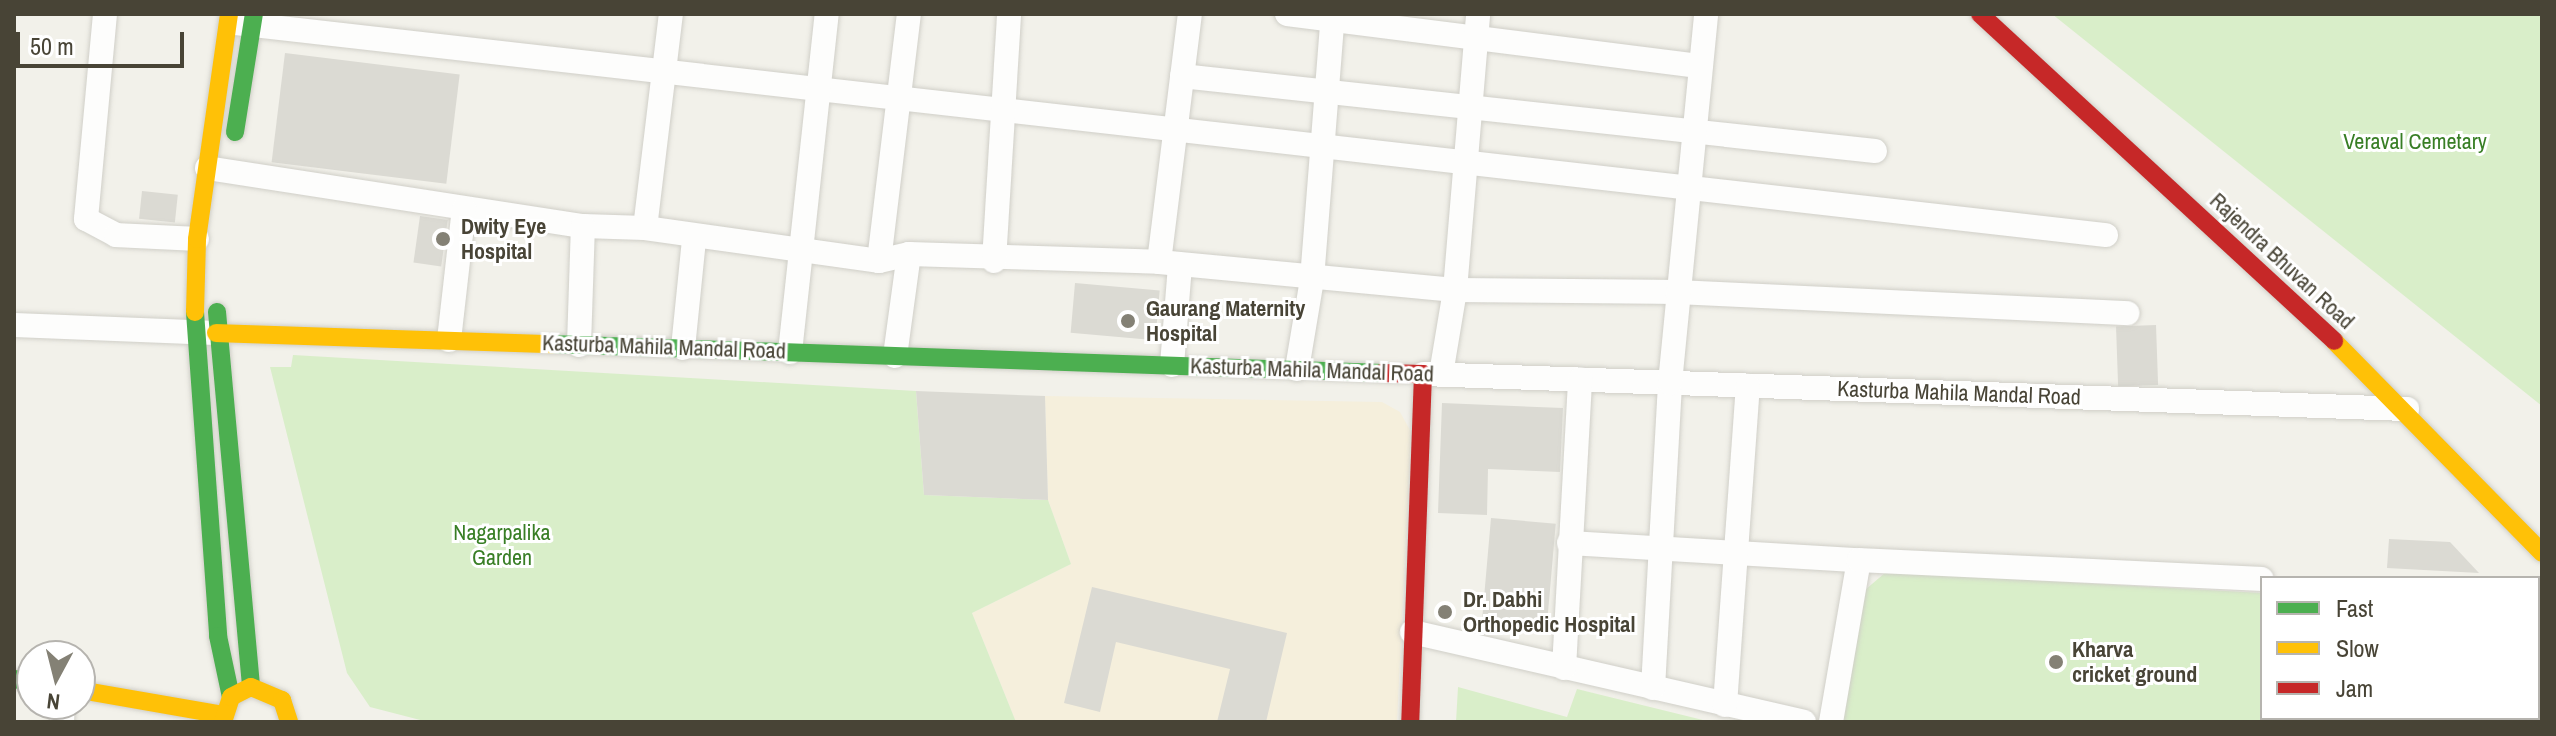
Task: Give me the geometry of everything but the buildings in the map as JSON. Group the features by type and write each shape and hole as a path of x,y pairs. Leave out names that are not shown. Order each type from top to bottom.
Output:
{"street":[{"path":"105,14 86,219 116,235 197,239"},
{"path":"645,228 671,14"},
{"path":"790,352 816,89 827,14"},
{"path":"879,261 909,14"},
{"path":"994,261 998,109 1009,14"},
{"path":"1172,365 1170,263 1175,129 1190,14"},
{"path":"1287,14 1477,26 1701,66"},
{"path":"1653,688 1670,383 1706,14"},
{"name":"Rajendra Bhuvan Road","path":"1980,14 2407,409 2542,553"},
{"path":"1297,369 1312,279 1319,146 1332,17"},
{"path":"225,198 218,169 228,18 663,72 2106,235"},
{"path":"251,687 205,332 197,239 218,169 253,20"},
{"path":"1410,722 1412,632 1432,374 1455,290 1463,162 1477,26"},
{"path":"1182,76 1875,151"},
{"path":"218,169 583,226 645,228 694,239 879,261 909,254 994,261 1170,263 1312,279 1455,290 1678,292 2128,313"},
{"path":"449,340 464,209"},
{"path":"579,345 583,226"},
{"path":"683,348 694,239"},
{"path":"895,356 909,254"},
{"path":"96,693 223,719 231,697 216,621 205,332 218,287"},
{"path":"14,325 205,332"},
{"name":"Kasturba Mahila Mandal Road","path":"205,332 2407,409"},
{"path":"1564,668 1580,379"},
{"path":"1725,705 1748,386"},
{"path":"1569,543 2260,579"},
{"path":"1831,722 1859,560"},
{"path":"1412,632 1804,722"},
{"path":"231,697 251,687 273,692 291,721"}],"shaded area":[{"path":"1045,396 1382,402 1400,412 1411,432 1397,722 1016,722 972,613 1071,564 1048,500"}],"green space":[{"name":"Veraval Cemetary","path":"2052,14 2542,14 2542,406"},
{"name":"Nagarpalika Garden","path":"293,355 916,391 924,495 1048,500 1071,564 972,613 1016,722 428,722 370,707 347,673 270,367 291,367"},
{"name":"Kharva cricket ground","path":"1886,572 2260,593 2260,720 2406,722 1840,722 1865,590"},
{"path":"1458,687 1567,717 1577,689 1711,722 1456,722"}],"traffic: fast":[{"path":"235,132 254,14"},
{"path":"195,312 218,636 231,697"},
{"path":"217,312 251,687"},
{"path":"551,344 1382,373"}],"traffic: slow":[{"path":"195,312 197,239 229,14"},
{"path":"216,333 551,344"},
{"path":"2334,341 2542,553"},
{"path":"223,722 231,697 251,687 282,700 289,722"},
{"path":"96,693 223,715"}],"traffic: jam":[{"path":"1980,14 2334,341"},
{"path":"1382,373 1423,374 1410,722"}],"place":[{"name":"Dwity Eye Hospital","path":"443,239"},
{"name":"Gaurang Maternity Hospital","path":"1128,321"},
{"name":"Dr. Dabhi Orthopedic Hospital","path":"1445,612"},
{"name":"Kharva cricket ground","path":"2056,662"}]}
